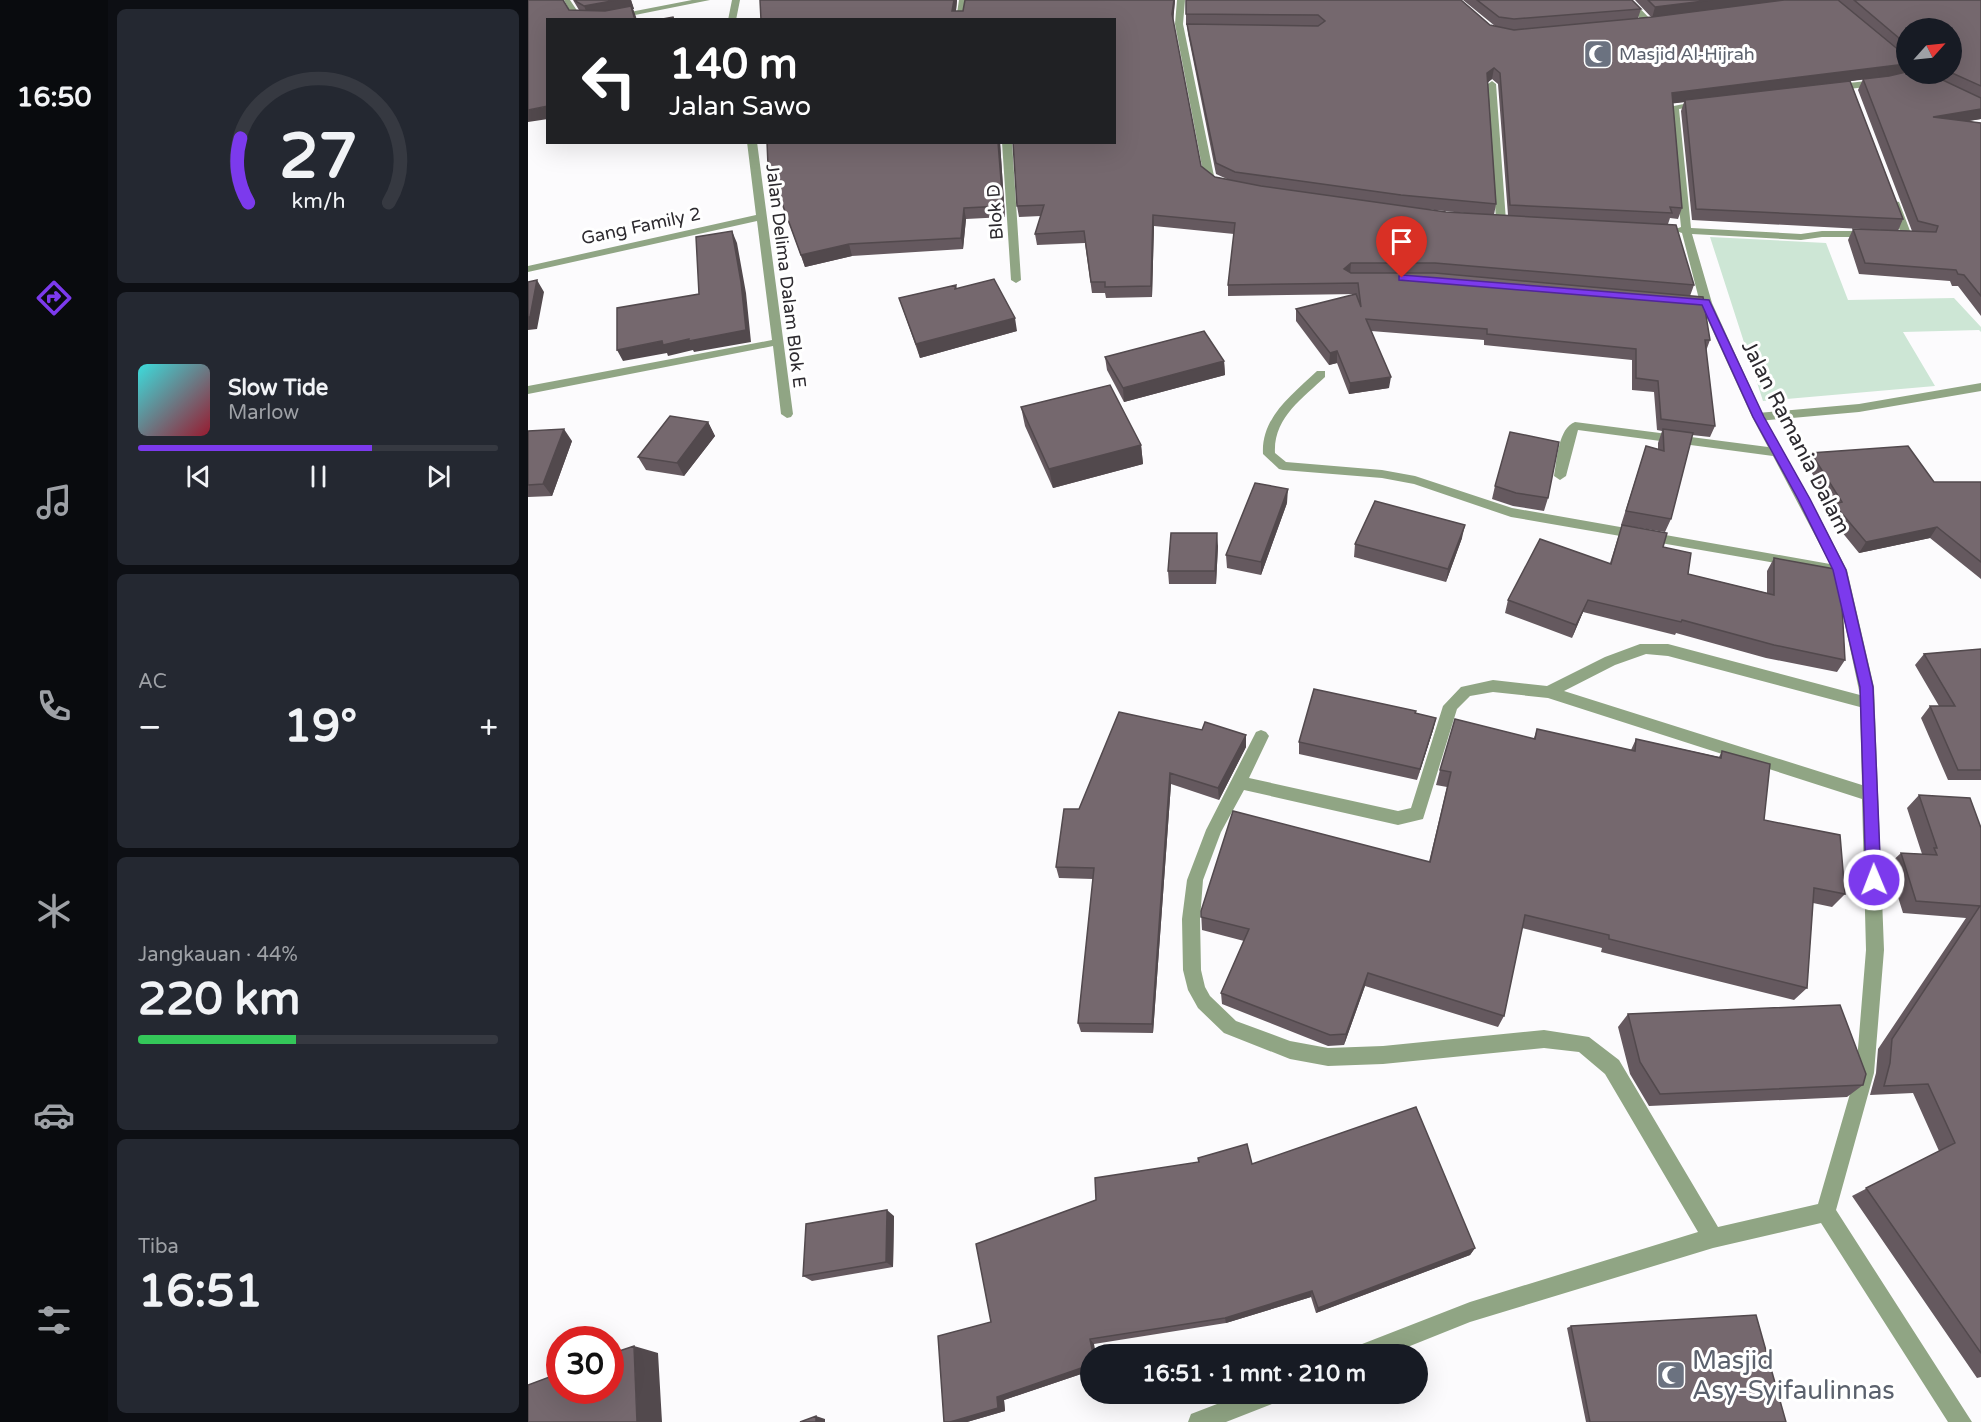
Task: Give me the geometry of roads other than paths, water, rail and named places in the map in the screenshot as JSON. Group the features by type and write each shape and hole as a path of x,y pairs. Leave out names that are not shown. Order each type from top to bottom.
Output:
{"street":[{"path":"604,18 706,0"},
{"path":"732,18 735,0"},
{"path":"960,18 963,0"},
{"path":"1182,0 1180,29 1209,177 1215,182 1230,186"},
{"path":"1627,0 1649,23"},
{"path":"567,1 580,18"},
{"path":"1638,24 1661,22"},
{"path":"1180,29 1192,29"},
{"path":"1814,90 1852,91 1896,81"},
{"path":"1492,84 1495,221 1513,222"},
{"name":"Jalan Ramania Dalam","path":"1721,101 1674,107 1686,230 1700,302 1758,417 1840,570 1867,687 1875,950 1865,1072 1826,1212"},
{"name":"Jalan Delima Dalam Blok E","path":"752,144 787,414"},
{"name":"Blok D","path":"1008,144 1016,280"},
{"path":"1891,193 1907,236"},
{"name":"Gang Family 2","path":"528,269 762,217"},
{"path":"1663,229 1801,237 1822,234 1877,235"},
{"path":"528,390 671,360 777,342"},
{"path":"1321,375 1284,410 1268,435 1269,454 1283,466 1382,474 1415,480 1511,512 1840,570"},
{"path":"1758,417 1859,408 1981,387"},
{"path":"1560,476 1570,432 1575,426 1778,452"},
{"path":"1548,692 1610,661 1645,648 1668,650 1867,703"},
{"path":"1239,782 1398,818 1417,814 1450,706 1466,692 1493,686 1548,692 1871,795"},
{"path":"1261,736 1214,830 1194,880 1191,920 1192,970 1197,990 1215,1014 1230,1027 1290,1050 1328,1057 1544,1039 1583,1043 1612,1067 1713,1238"},
{"path":"1390,1344 1470,1312 1713,1238 1826,1212 1961,1422"},
{"path":"1212,1419 1246,1404"}],"place":[{"name":"Masjid Al-Hijrah","path":"1598,54"},
{"name":"Masjid Asy-Syifaulinnas","path":"1671,1375"}]}
